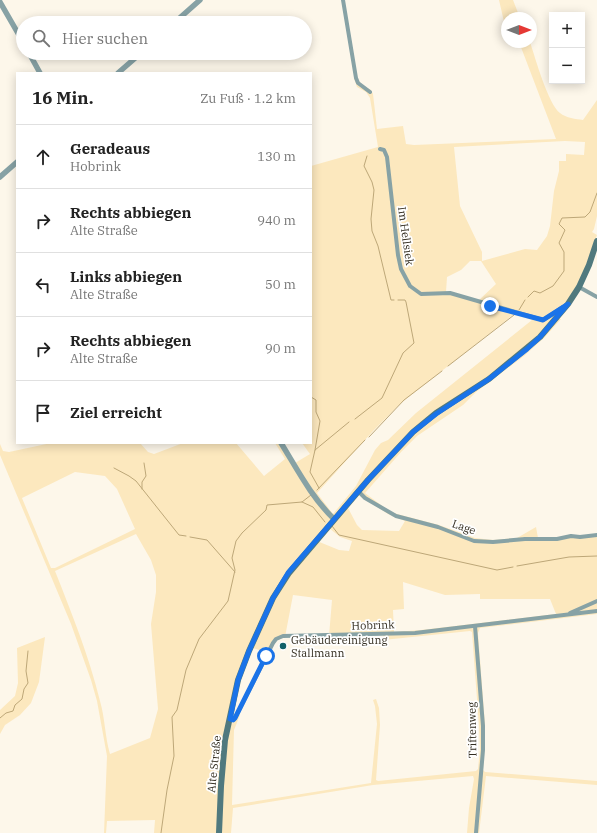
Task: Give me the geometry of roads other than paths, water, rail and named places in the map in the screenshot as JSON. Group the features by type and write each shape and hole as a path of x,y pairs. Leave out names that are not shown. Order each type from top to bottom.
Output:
{"main road":[{"name":"Alte Straße","path":"219,833 222,771 226,740 238,680 249,651 273,598 288,573 358,491 413,432 436,414 489,379 540,337 568,304 579,287 589,265 597,241"}],"street":[{"path":"190,0 193,6"},
{"path":"182,16 200,0"},
{"path":"343,0 356,78 358,83 370,92"},
{"path":"0,2 16,30"},
{"path":"33,60 39,72"},
{"path":"119,72 133,60"},
{"name":"Im Hellsiek","path":"380,149 384,150 387,157 398,255 401,269 405,278 410,286 421,294 450,293 472,300"},
{"path":"0,177 16,163"},
{"path":"579,287 597,297"},
{"name":"Alte Straße","path":"472,300 543,320 568,304"},
{"path":"282,444 304,481 324,509 334,519"},
{"name":"Lage","path":"358,491 365,498 396,516 438,527 474,541 493,542 526,539 556,539 571,536 580,537 597,535"},
{"path":"566,615 597,601"},
{"name":"Hobrink","path":"230,719 233,720 235,718 273,642 283,636 415,633 597,611"},
{"name":"Triftenweg","path":"475,626 483,726 483,750 476,833"}],"waterway":[{"path":"367,156 364,166 372,182 374,190 371,219 372,231 378,246 391,300 394,300"},
{"path":"528,297 534,291 540,293 553,286 564,271 564,252 559,243 565,230 559,224 562,218 585,217 590,212 597,193"},
{"path":"355,419 382,398 403,353 414,343 406,302 405,300 398,300"},
{"path":"519,310 525,300"},
{"path":"448,366 514,315"},
{"path":"369,437 404,400 442,371"},
{"path":"312,398 316,400 316,412 320,421 315,450"},
{"path":"319,488 310,472 315,450 349,422"},
{"path":"317,490 365,440"},
{"path":"142,489 142,482 146,476 144,463"},
{"path":"114,468 136,481 179,535 186,536"},
{"path":"161,833 167,790 174,756 172,717 177,710 186,670 199,639 228,601 235,570 232,558 236,541 242,533 266,510 267,505 302,502 311,495"},
{"path":"302,502 313,507 325,522"},
{"path":"332,526 339,535 497,570 513,567"},
{"path":"190,537 207,540 235,572"},
{"path":"517,566 569,557 597,556"},
{"path":"0,718 6,713 13,711 15,705 22,699 24,689 28,683 26,671 28,651"}],"place":[{"name":"Gebäudereinigung Stallmann","path":"283,646"}]}
